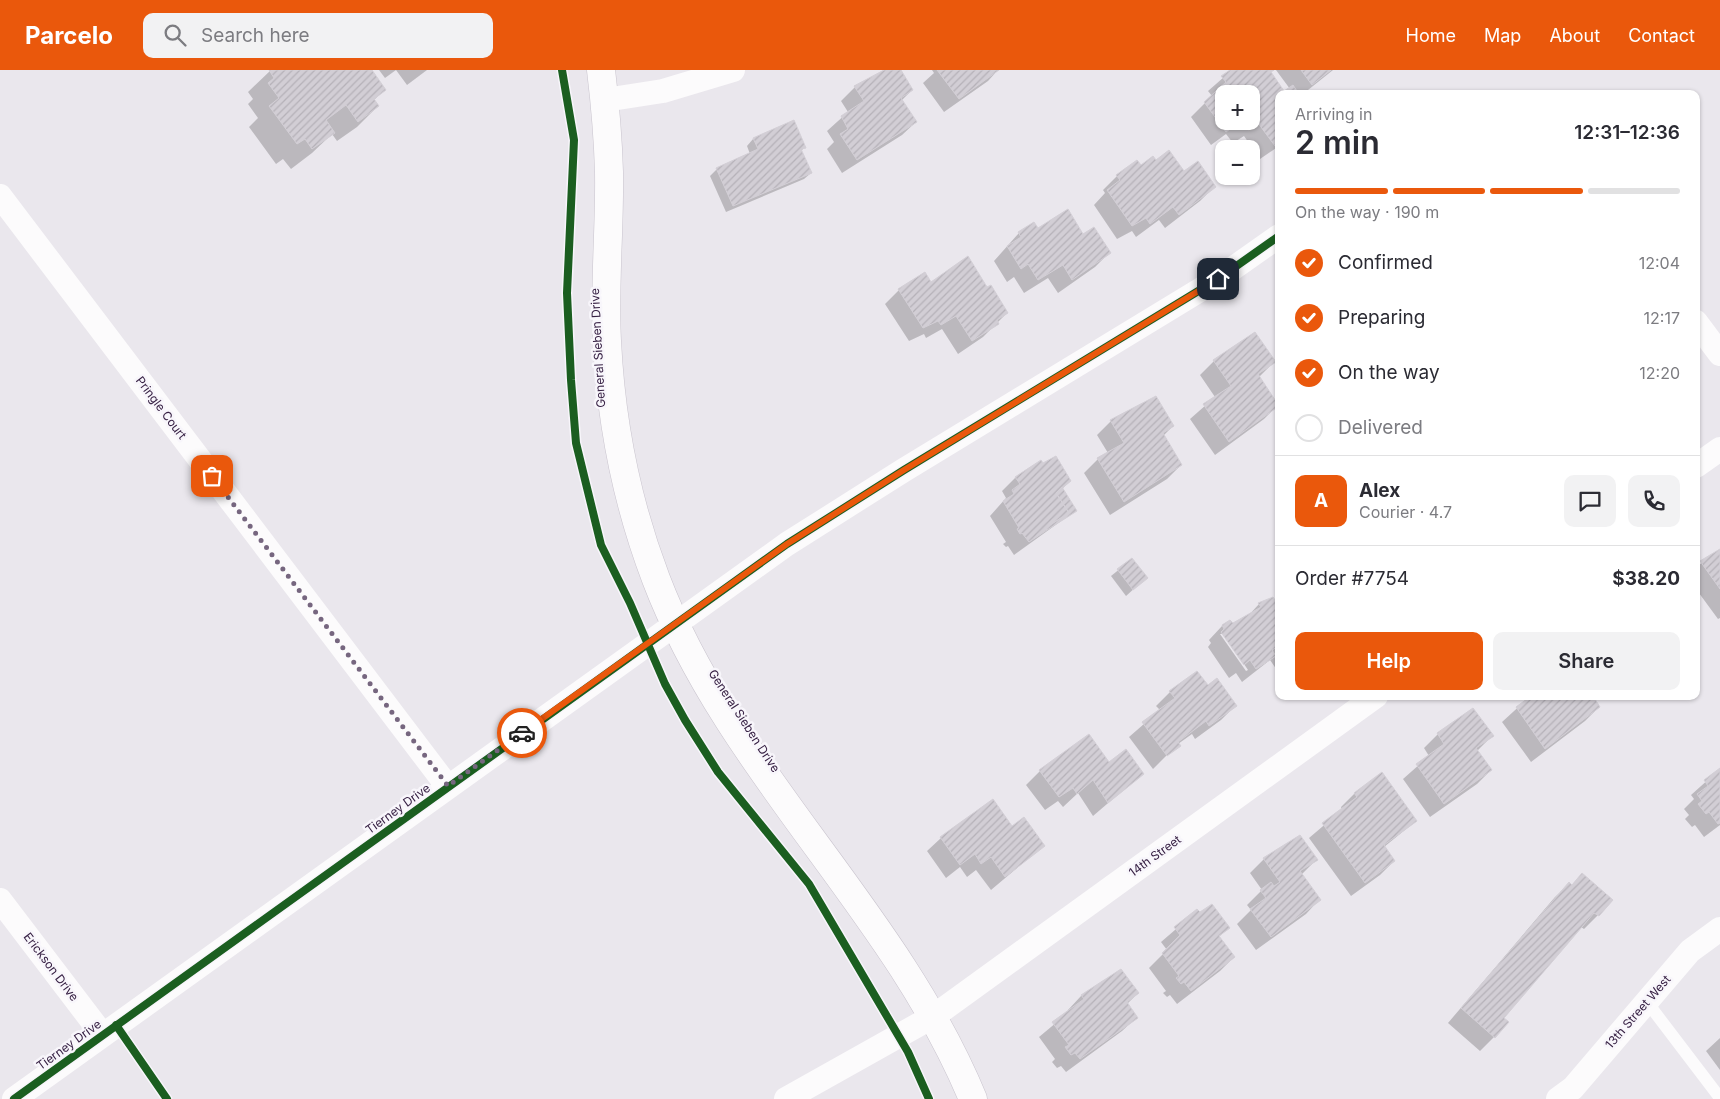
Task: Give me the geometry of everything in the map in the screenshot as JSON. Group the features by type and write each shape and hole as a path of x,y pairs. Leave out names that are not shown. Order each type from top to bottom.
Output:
{"street":[{"name":"General Sieben Drive","path":"601,70 605,100 609,171 606,284 610,392 616,432 639,527 656,578 674,623 711,694 752,756 880,933 934,1016 973,1099"},
{"path":"605,100 663,91 733,70"},
{"name":"Pringle Court","path":"0,196 448,786"},
{"name":"Tierney Drive","path":"14,1099 674,623 796,538 920,460 1218,279 1275,239"},
{"path":"1700,327 1720,354"},
{"path":"1700,463 1720,449"},
{"name":"14th Street","path":"786,1099 934,1016 1370,700"},
{"name":"Erickson Drive","path":"0,900 102,1034"},
{"name":"13th Street West","path":"1558,1099 1573,1088 1690,951 1720,929"}],"lane":[{"path":"1647,1002 1720,1098"}],"building":[{"path":"269,70 372,70 386,90 374,99 379,106 358,122 346,105 326,120 335,133 312,149 305,139 297,144 269,106 279,98 268,83 274,78"},
{"path":"884,70 901,70 913,90 901,98 917,122 857,160 840,134 848,129 841,116 864,101 854,86"},
{"path":"937,70 999,70 959,99"},
{"path":"1230,70 1274,70 1271,72 1283,90 1275,90 1275,146 1260,126 1260,85 1223,85 1226,82 1221,76"},
{"path":"1301,70 1331,70 1312,85"},
{"path":"1293,85 1296,90 1286,90"},
{"path":"1215,92 1215,117 1204,102"},
{"path":"794,120 806,148 801,149 812,173 733,206 716,168 758,149 753,138"},
{"path":"1169,150 1184,171 1198,161 1216,187 1179,215 1173,207 1150,224 1146,218 1132,226 1107,190 1120,180 1116,175 1137,160 1141,165 1153,156 1156,160"},
{"path":"1068,209 1083,234 1094,227 1111,253 1072,280 1063,265 1038,280 1028,264 1021,269 1007,246 1021,237 1018,232 1034,222 1038,228"},
{"path":"968,256 987,287 991,285 1008,313 997,320 999,324 972,341 956,316 941,325 938,321 923,328 898,289 925,272 931,282"},
{"path":"1255,332 1275,361 1275,363 1258,374 1275,400 1275,409 1229,442 1203,404 1231,386 1213,360"},
{"path":"1156,396 1174,426 1163,433 1182,465 1124,502 1097,458 1124,443 1110,420"},
{"path":"1056,456 1071,481 1056,493 1069,513 1045,528 1047,530 1029,542 1022,533 1020,534 1017,529 1019,528 1003,501 1014,494 1012,490 1020,484 1015,477 1041,460 1043,463"},
{"path":"1062,487 1077,511 1047,530 1045,528 1069,513 1056,493"},
{"path":"1720,549 1720,589 1700,561"},
{"path":"1132,558 1148,578 1133,590 1117,569"},
{"path":"1273,597 1275,600 1275,648 1272,650 1275,657 1256,669 1250,660 1244,665 1221,632 1224,629 1222,625 1230,620 1233,623 1261,607 1258,603"},
{"path":"1197,671 1208,685 1217,678 1237,706 1209,726 1206,721 1178,742 1181,746 1167,756 1142,722 1175,698 1169,691"},
{"path":"1526,700 1596,700 1600,707 1545,749 1516,707"},
{"path":"1473,708 1494,736 1476,748 1492,770 1444,804 1416,764 1444,744 1437,733"},
{"path":"1089,734 1109,762 1126,749 1144,774 1108,803 1093,780 1077,794 1073,788 1059,797 1039,770"},
{"path":"1720,768 1720,823 1718,824 1709,812 1706,814 1698,804 1702,801 1697,794 1708,786 1704,780"},
{"path":"1382,772 1417,821 1384,845 1395,861 1365,883 1322,823 1357,797 1354,793"},
{"path":"993,799 1012,826 1024,817 1045,846 1005,877 991,857 981,864 975,854 960,865 940,837"},
{"path":"1300,835 1318,860 1300,871 1321,900 1271,937 1250,909 1266,898 1260,890 1271,882 1274,886 1280,882 1263,858"},
{"path":"1582,873 1613,900 1599,916 1594,913 1504,1018 1509,1022 1495,1038 1461,1008 1569,882 1572,885"},
{"path":"1212,904 1230,928 1219,936 1235,957 1191,991 1184,982 1181,984 1176,978 1179,976 1162,953 1180,935 1174,927 1197,909 1200,912"},
{"path":"1121,969 1139,993 1127,1002 1138,1018 1080,1059 1075,1053 1071,1055 1065,1047 1069,1045 1052,1022 1084,999 1081,995"}],"cycle path":[{"path":"562,70 574,140 567,293 576,443 601,545 630,603 665,684 685,720 718,772 809,884 908,1052 929,1099"},
{"path":"14,1099 787,544 904,470 1218,279 1275,239"},
{"path":"116,1025 167,1099"}],"way so far":[{"path":"212,476 448,786 522,733"}],"route":[{"path":"522,733 787,544 975,426 1218,279"}]}
